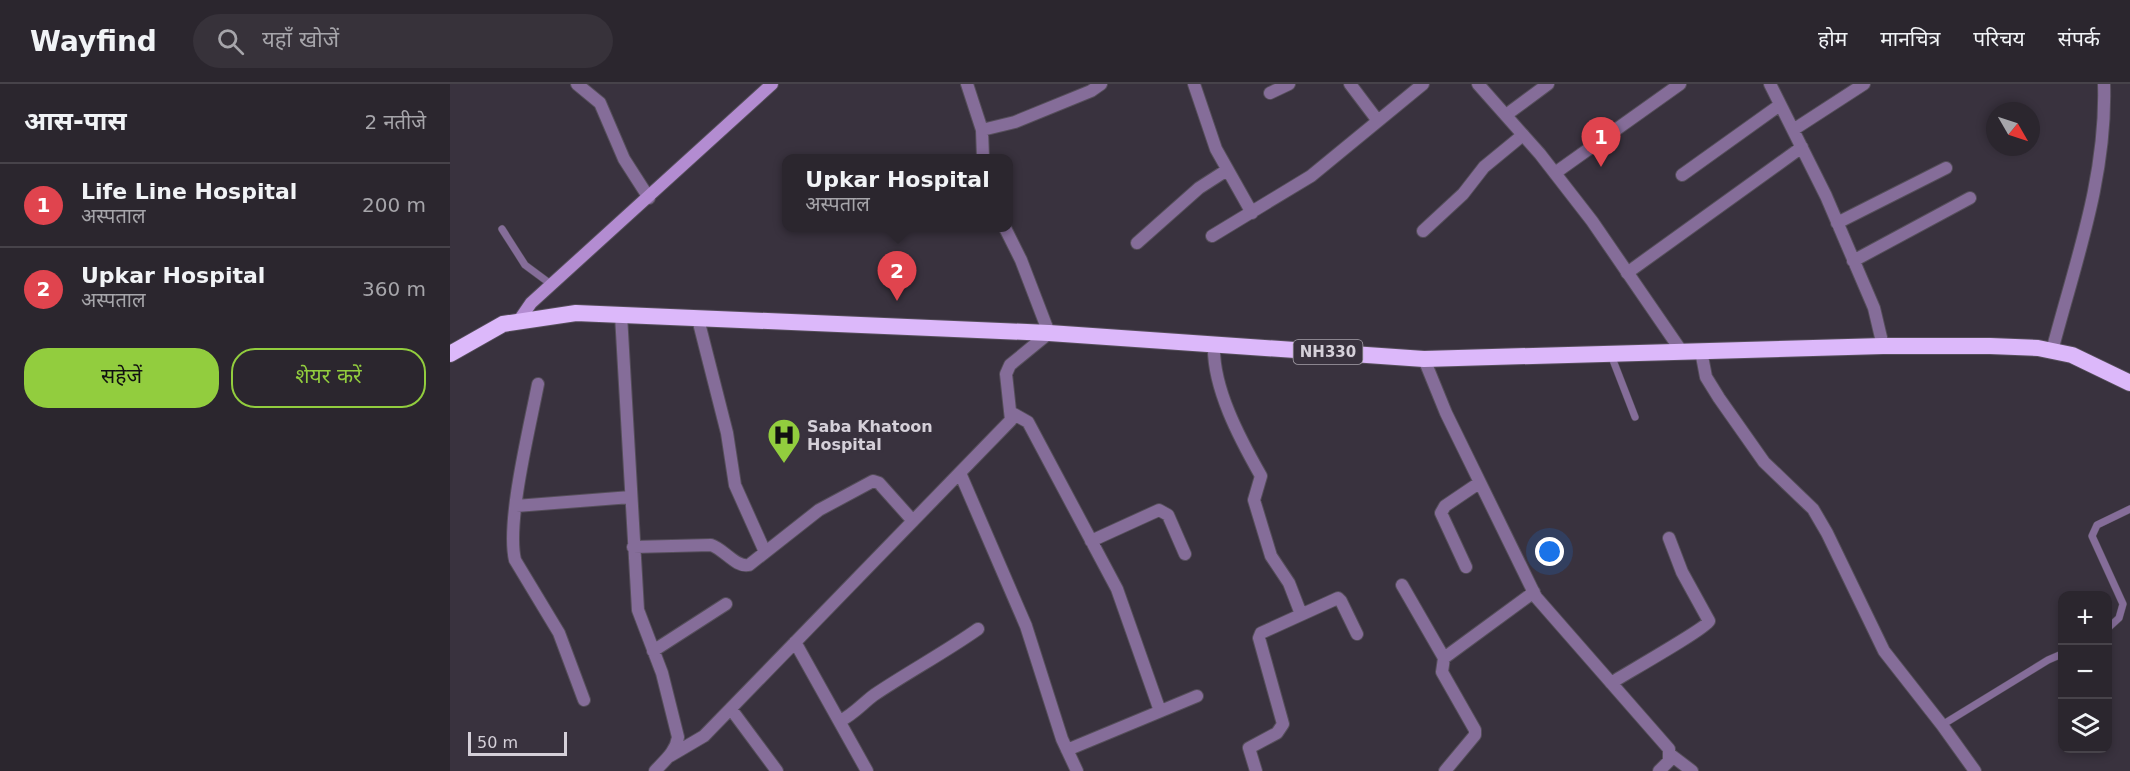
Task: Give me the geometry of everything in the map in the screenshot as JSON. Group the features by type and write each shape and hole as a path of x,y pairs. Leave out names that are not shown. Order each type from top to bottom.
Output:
{"highway":[{"name":"NH330","path":"450,354 490,329 520,319 576,313 1048,333 1424,359 1884,346 1990,346 2072,355 2130,383"}],"main road":[{"path":"520,319 531,303 772,84"}],"street":[{"path":"577,84 600,104 624,159 649,198"},
{"path":"966,84 982,130 983,154"},
{"path":"982,130 1015,122 1091,91 1101,84"},
{"path":"1194,84 1216,149 1252,213"},
{"path":"1270,93 1289,84"},
{"path":"1350,84 1378,121"},
{"path":"1212,236 1311,176 1423,84"},
{"path":"1478,84 1555,173 1682,352"},
{"path":"1506,115 1548,84"},
{"path":"1555,173 1680,84"},
{"path":"1770,84 1802,147 1874,308 1884,346"},
{"path":"1793,130 1864,84"},
{"path":"2052,351 2090,219 2099,168 2105,108 2104,84"},
{"path":"1682,175 1780,105"},
{"path":"1423,231 1462,194 1484,167 1523,135"},
{"path":"1627,273 1802,147"},
{"path":"1837,223 1946,168"},
{"path":"1137,243 1200,188 1227,170"},
{"path":"1853,261 1970,198"},
{"path":"670,756 696,742 730,709 1006,426 1012,413 1006,374 1010,365 1048,333 1021,260 1007,232"},
{"path":"621,315 638,610 662,673 678,737 677,745 670,756 654,771"},
{"path":"698,318 727,433 735,485 765,552"},
{"path":"1215,344 1215,370 1243,444 1261,476 1254,500 1271,556 1288,583 1301,614"},
{"path":"1701,351 1706,377 1719,398 1764,462 1813,509 1884,651 1942,725 1974,771"},
{"path":"1424,359 1438,397 1479,483 1543,607 1669,749 1671,755 1692,771"},
{"path":"538,384 516,506 513,550 515,560 559,633 585,700"},
{"path":"1012,413 1028,422 1117,589 1160,711"},
{"path":"960,472 1026,626 1067,750 1077,771"},
{"path":"633,547 711,545 720,548 743,566 819,510 873,481 879,483 913,521"},
{"path":"1466,567 1441,513 1442,509 1479,483"},
{"path":"516,506 631,497"},
{"path":"1091,541 1160,510 1168,515 1185,554"},
{"path":"1611,683 1659,652 1702,630 1709,621 1682,572 1669,538"},
{"path":"1402,585 1444,658 1442,672 1475,730 1475,735 1445,771"},
{"path":"1444,658 1534,592"},
{"path":"1256,771 1249,748 1277,733 1283,724 1259,638 1264,631 1338,598 1357,634"},
{"path":"653,651 726,604"},
{"path":"840,721 855,713 873,696 936,658 978,629"},
{"path":"795,642 867,771"},
{"path":"1067,750 1197,696"},
{"path":"730,709 777,771"},
{"path":"1659,771 1671,755"}],"lane":[{"path":"502,229 525,265 552,285"},
{"path":"1610,353 1635,417"},
{"path":"2112,624 2119,618 2123,604 2092,536 2097,525 2130,508"},
{"path":"1942,725 2058,656"}],"place":[{"name":"Life Line Hospital","path":"1601,167"},
{"name":"Upkar Hospital","path":"897,301"},
{"name":"Saba Khatoon Hospital","path":"784,464"}]}
